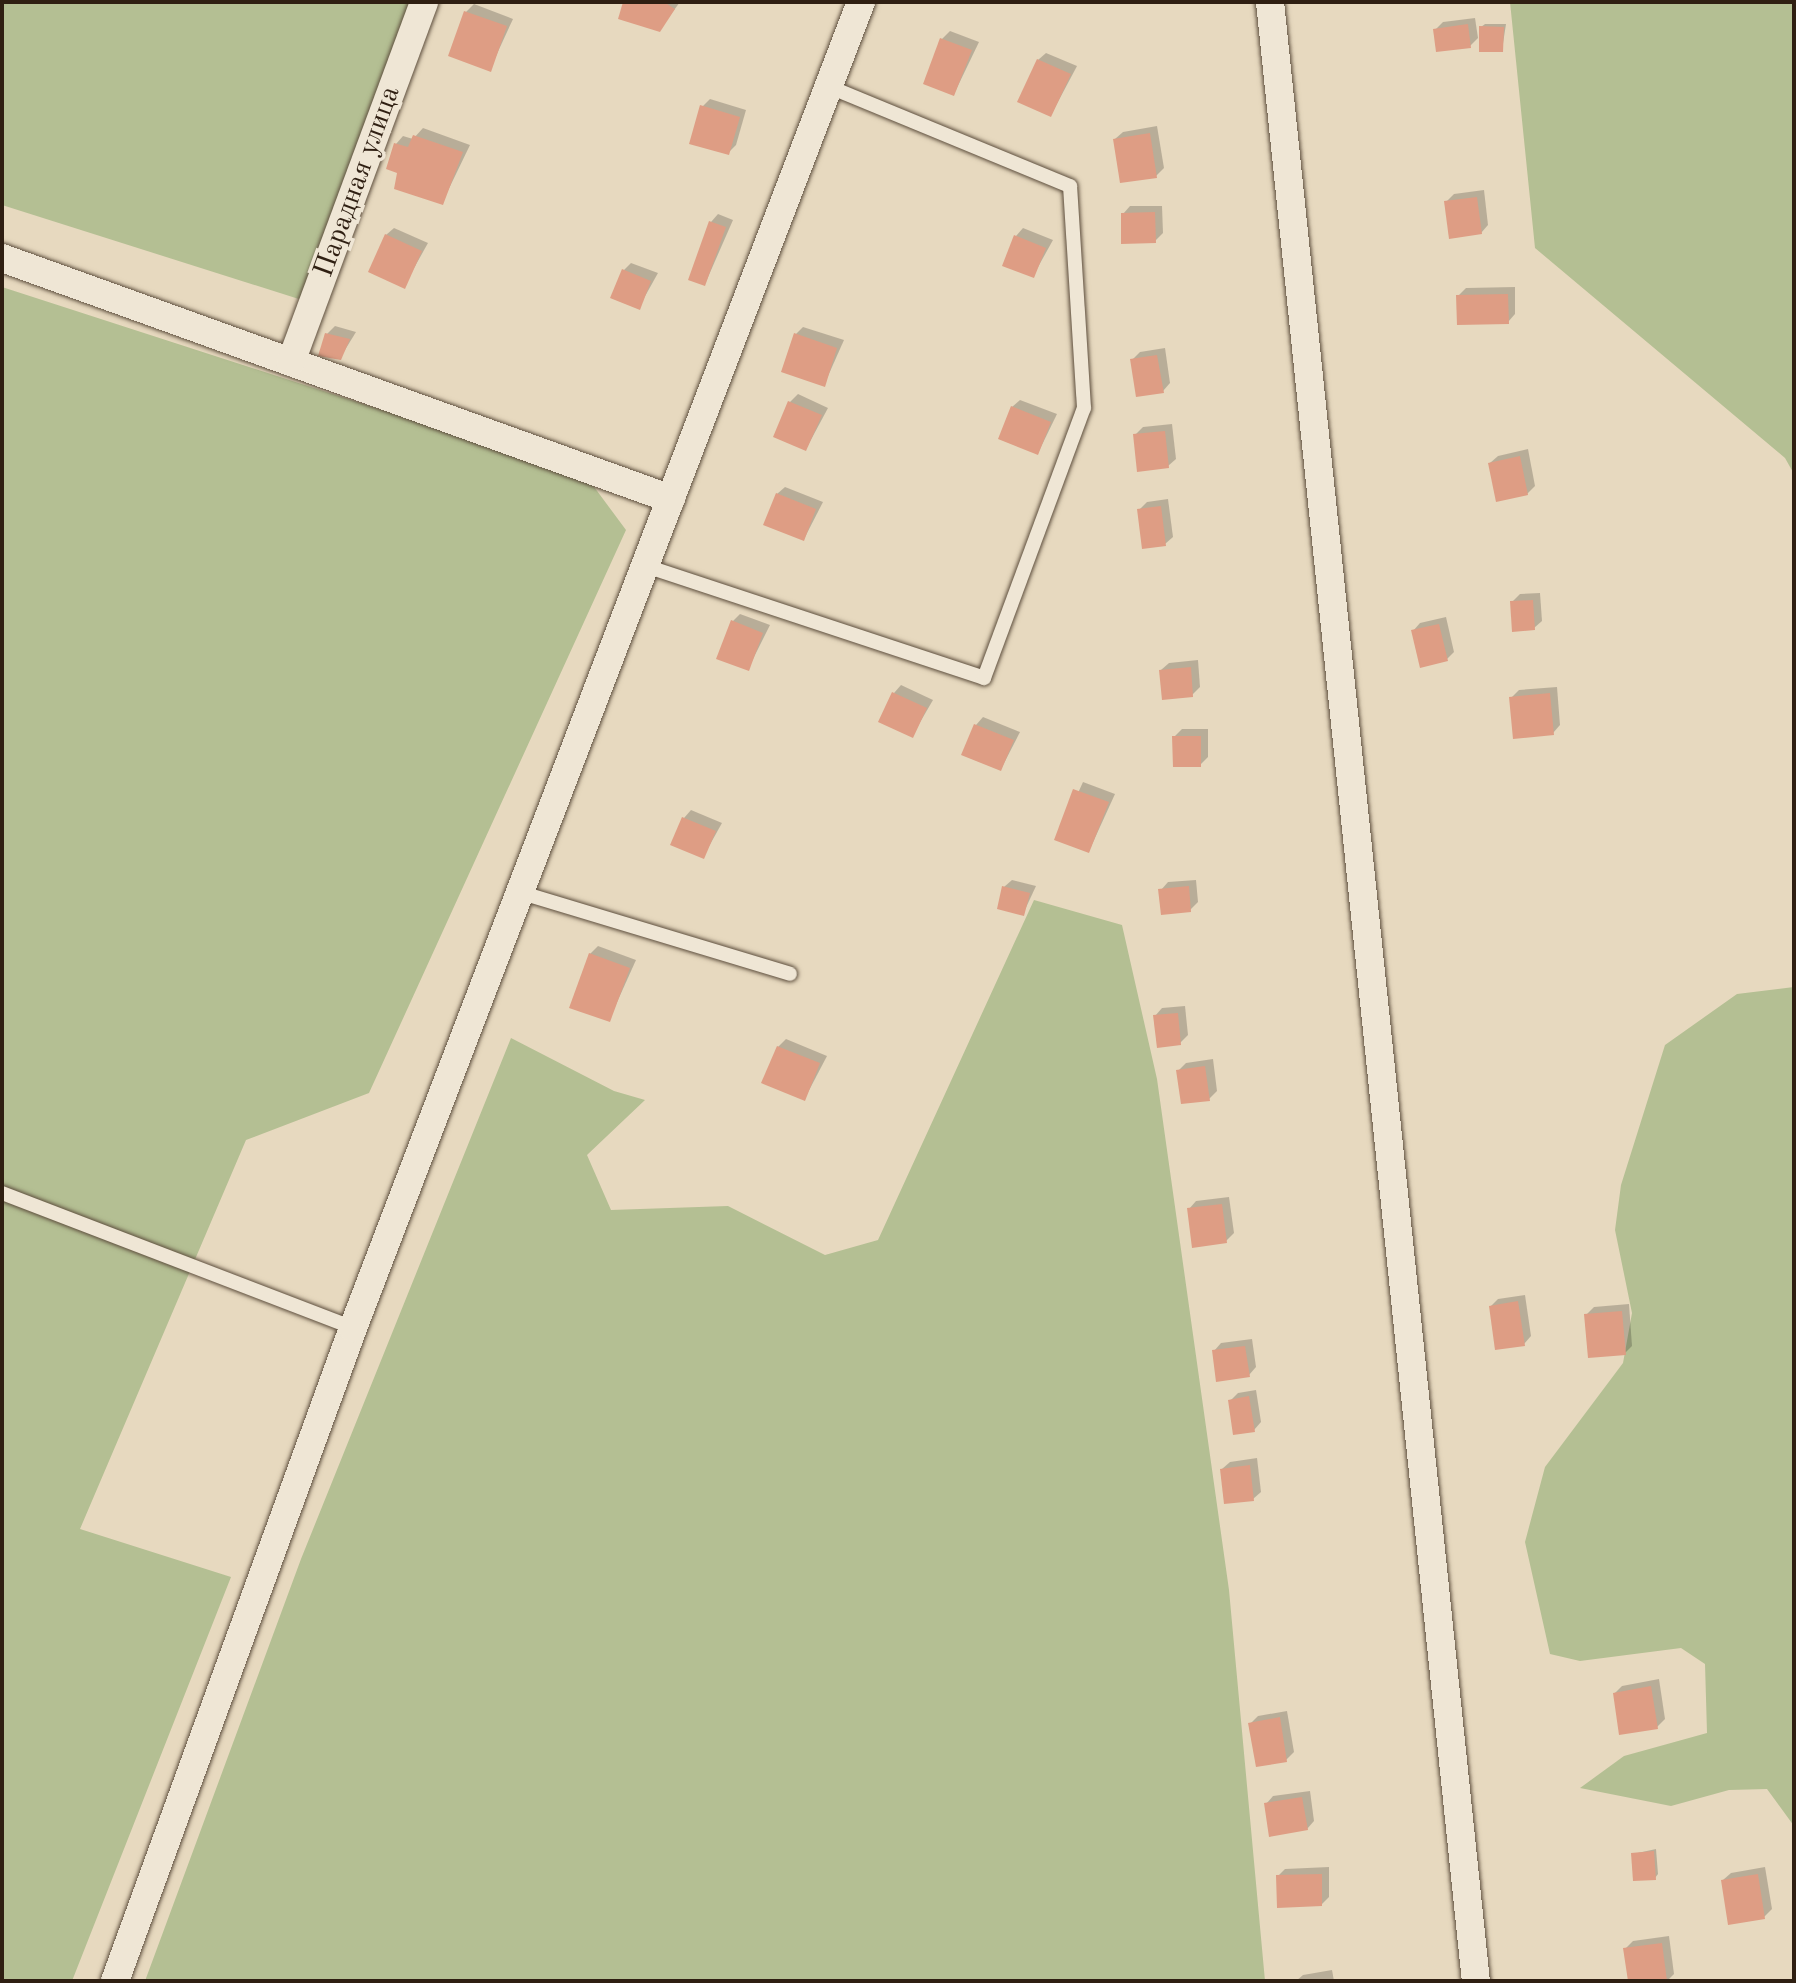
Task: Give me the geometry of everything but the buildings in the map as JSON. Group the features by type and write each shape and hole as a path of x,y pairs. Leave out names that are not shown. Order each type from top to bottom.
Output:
{"street":[{"name":"Парадная улица","path":"291,362 424,2"},
{"path":"115,1981 353,1328 861,2"},
{"path":"1270,2 1476,1981"},
{"path":"2,258 671,499"}],"lane":[{"path":"646,566 984,678 1084,408 1070,186 830,87"},
{"path":"519,892 790,974"},
{"path":"2,1193 353,1328"}],"green space":[{"path":"2,2 412,2 324,307 2,205"},
{"path":"1510,2 1794,2 1794,474 1785,458 1535,248"},
{"path":"2,287 586,476 626,530 369,1093 246,1140 80,1529 231,1577 72,1981 2,1981"},
{"path":"1034,900 1122,925 1157,1079 1229,1590 1265,1981 145,1981 301,1559 511,1038 614,1091 645,1100 587,1155 611,1210 728,1206 825,1255 878,1240"},
{"path":"1794,987 1794,1826 1767,1789 1729,1790 1671,1806 1580,1788 1624,1756 1707,1733 1705,1664 1681,1648 1580,1661 1550,1654 1525,1542 1545,1467 1623,1363 1632,1313 1615,1230 1621,1185 1665,1045 1737,994"}]}
